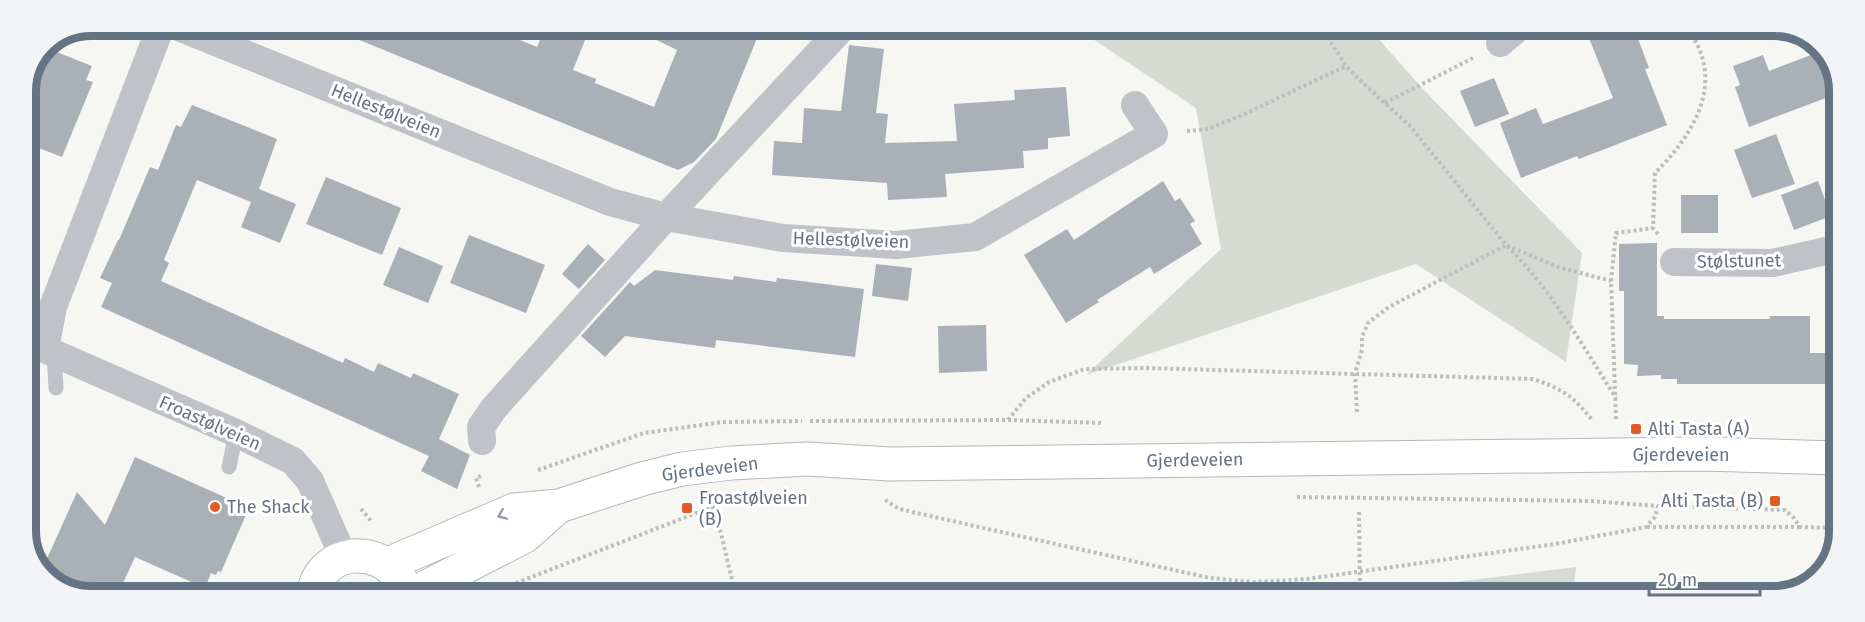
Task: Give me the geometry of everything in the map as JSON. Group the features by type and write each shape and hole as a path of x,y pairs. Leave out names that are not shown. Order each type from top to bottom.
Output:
{"main road":[{"name":"Gjerdeveien","path":"388,564 514,510 559,507 642,479 731,463 807,459 890,464 1704,454 1829,458"},
{"name":"Gjerdeveien","path":"428,586 525,536 559,507"},
{"path":"315,586 320,576 330,565 344,558 359,555 374,557 388,564 397,573 404,586"}],"street":[{"path":"42,348 53,307 157,36"},
{"name":"Hellestølveien","path":"201,36 610,202 666,217 783,238 896,245 975,237 1154,134"},
{"path":"482,441 481,427 494,408 666,217 835,36"},
{"path":"1135,105 1154,134"},
{"name":"Stølstunet","path":"1674,262 1773,263 1829,251"},
{"name":"Froastølveien","path":"42,348 236,433 293,461 310,481 344,558"}],"lane":[{"path":"42,348 56,388"},
{"path":"229,466 236,433"}],"path":[{"path":"1327,36 1346,66 1411,127 1506,245 1524,263 1552,299 1616,398"},
{"path":"1385,103 1507,36"},
{"path":"1674,262 1664,241 1653,228 1655,173 1675,153 1695,123 1705,90 1706,67 1698,44 1691,36"},
{"path":"1154,134 1208,129 1346,66"},
{"path":"1616,422 1611,281 1616,233 1653,228"},
{"path":"1506,245 1558,267 1611,281"},
{"path":"1358,412 1355,374 1362,350 1362,337 1368,323 1389,307 1506,245"},
{"path":"1008,420 1026,398 1049,382 1085,369 1533,379 1556,387 1576,400 1596,424"},
{"path":"880,496 899,509 1210,578 1254,582 1307,579 1556,544 1646,527 1829,528"},
{"path":"1295,497 1591,501 1658,506 1785,510 1800,527"},
{"path":"516,584 712,507 743,498"},
{"path":"1646,527 1655,517 1658,506"},
{"path":"712,507 721,533 733,584"},
{"path":"1359,512 1359,586"}],"shaded area":[{"path":"1088,36 1376,36 1421,87 1582,253 1566,362 1416,264 1086,375 1221,249 1196,108"},
{"path":"1576,567 1574,586 1421,586"}],"building":[{"path":"350,36 510,36 537,47 542,36 576,36 585,40 573,70 596,79 595,83 654,107 677,50 648,36 758,36 716,139 694,162 678,170"},
{"path":"1588,36 1637,36 1649,68 1645,69 1667,125 1579,159 1577,156 1521,178 1500,123 1536,108 1543,124 1613,98"},
{"path":"849,45 884,49 876,113 888,114 885,143 957,141 954,104 1015,100 1014,90 1066,87 1070,136 1048,138 1048,149 1023,151 1024,168 945,174 947,197 888,200 887,183 772,175 774,141 802,143 804,108 841,111"},
{"path":"53,51 92,66 86,80 93,82 62,157 36,147 37,80 45,60"},
{"path":"1814,54 1825,70 1829,97 1749,127 1735,87 1740,85 1733,66 1763,55 1769,71"},
{"path":"1494,78 1509,114 1475,127 1460,91"},
{"path":"192,105 277,139 259,189 296,204 280,243 241,227 251,202 197,180 164,260 169,263 161,281 343,363 345,358 374,372 378,363 411,378 413,373 459,394 439,439 470,455 457,489 421,471 429,456 101,307 112,283 100,278 150,167 158,170 176,125 181,127"},
{"path":"1776,134 1795,184 1752,198 1734,150"},
{"path":"326,177 401,208 382,255 306,224"},
{"path":"1163,181 1175,201 1180,198 1195,221 1190,224 1202,244 1154,274 1150,267 1097,300 1099,302 1066,323 1024,255 1067,229 1074,240"},
{"path":"1818,181 1829,211 1829,217 1794,230 1781,195"},
{"path":"1681,195 1718,195 1718,233 1681,233"},
{"path":"469,235 545,265 526,313 450,283"},
{"path":"1657,243 1657,316 1664,316 1664,319 1770,319 1770,316 1810,316 1810,353 1829,353 1829,384 1677,384 1677,379 1661,379 1661,375 1637,376 1638,365 1624,364 1624,291 1619,291 1619,244"},
{"path":"588,244 605,260 579,289 562,274"},
{"path":"399,247 443,266 428,303 383,285"},
{"path":"876,264 912,268 908,301 872,296"},
{"path":"655,270 733,280 734,276 776,282 777,278 864,289 855,357 716,340 715,348 625,336 605,357 581,336 630,282 634,286"},
{"path":"986,325 987,371 939,373 938,326"},
{"path":"135,457 249,508 221,572 218,571 216,575 211,573 206,586 200,586 135,557 122,586 77,584 60,577 46,562 77,492 105,525"}],"place":[{"name":"Alti Tasta (A)","path":"1636,429"},
{"name":"Alti Tasta (B)","path":"1775,501"},
{"name":"The Shack","path":"215,507"},
{"name":"Froastølveien (B)","path":"687,508"}]}
